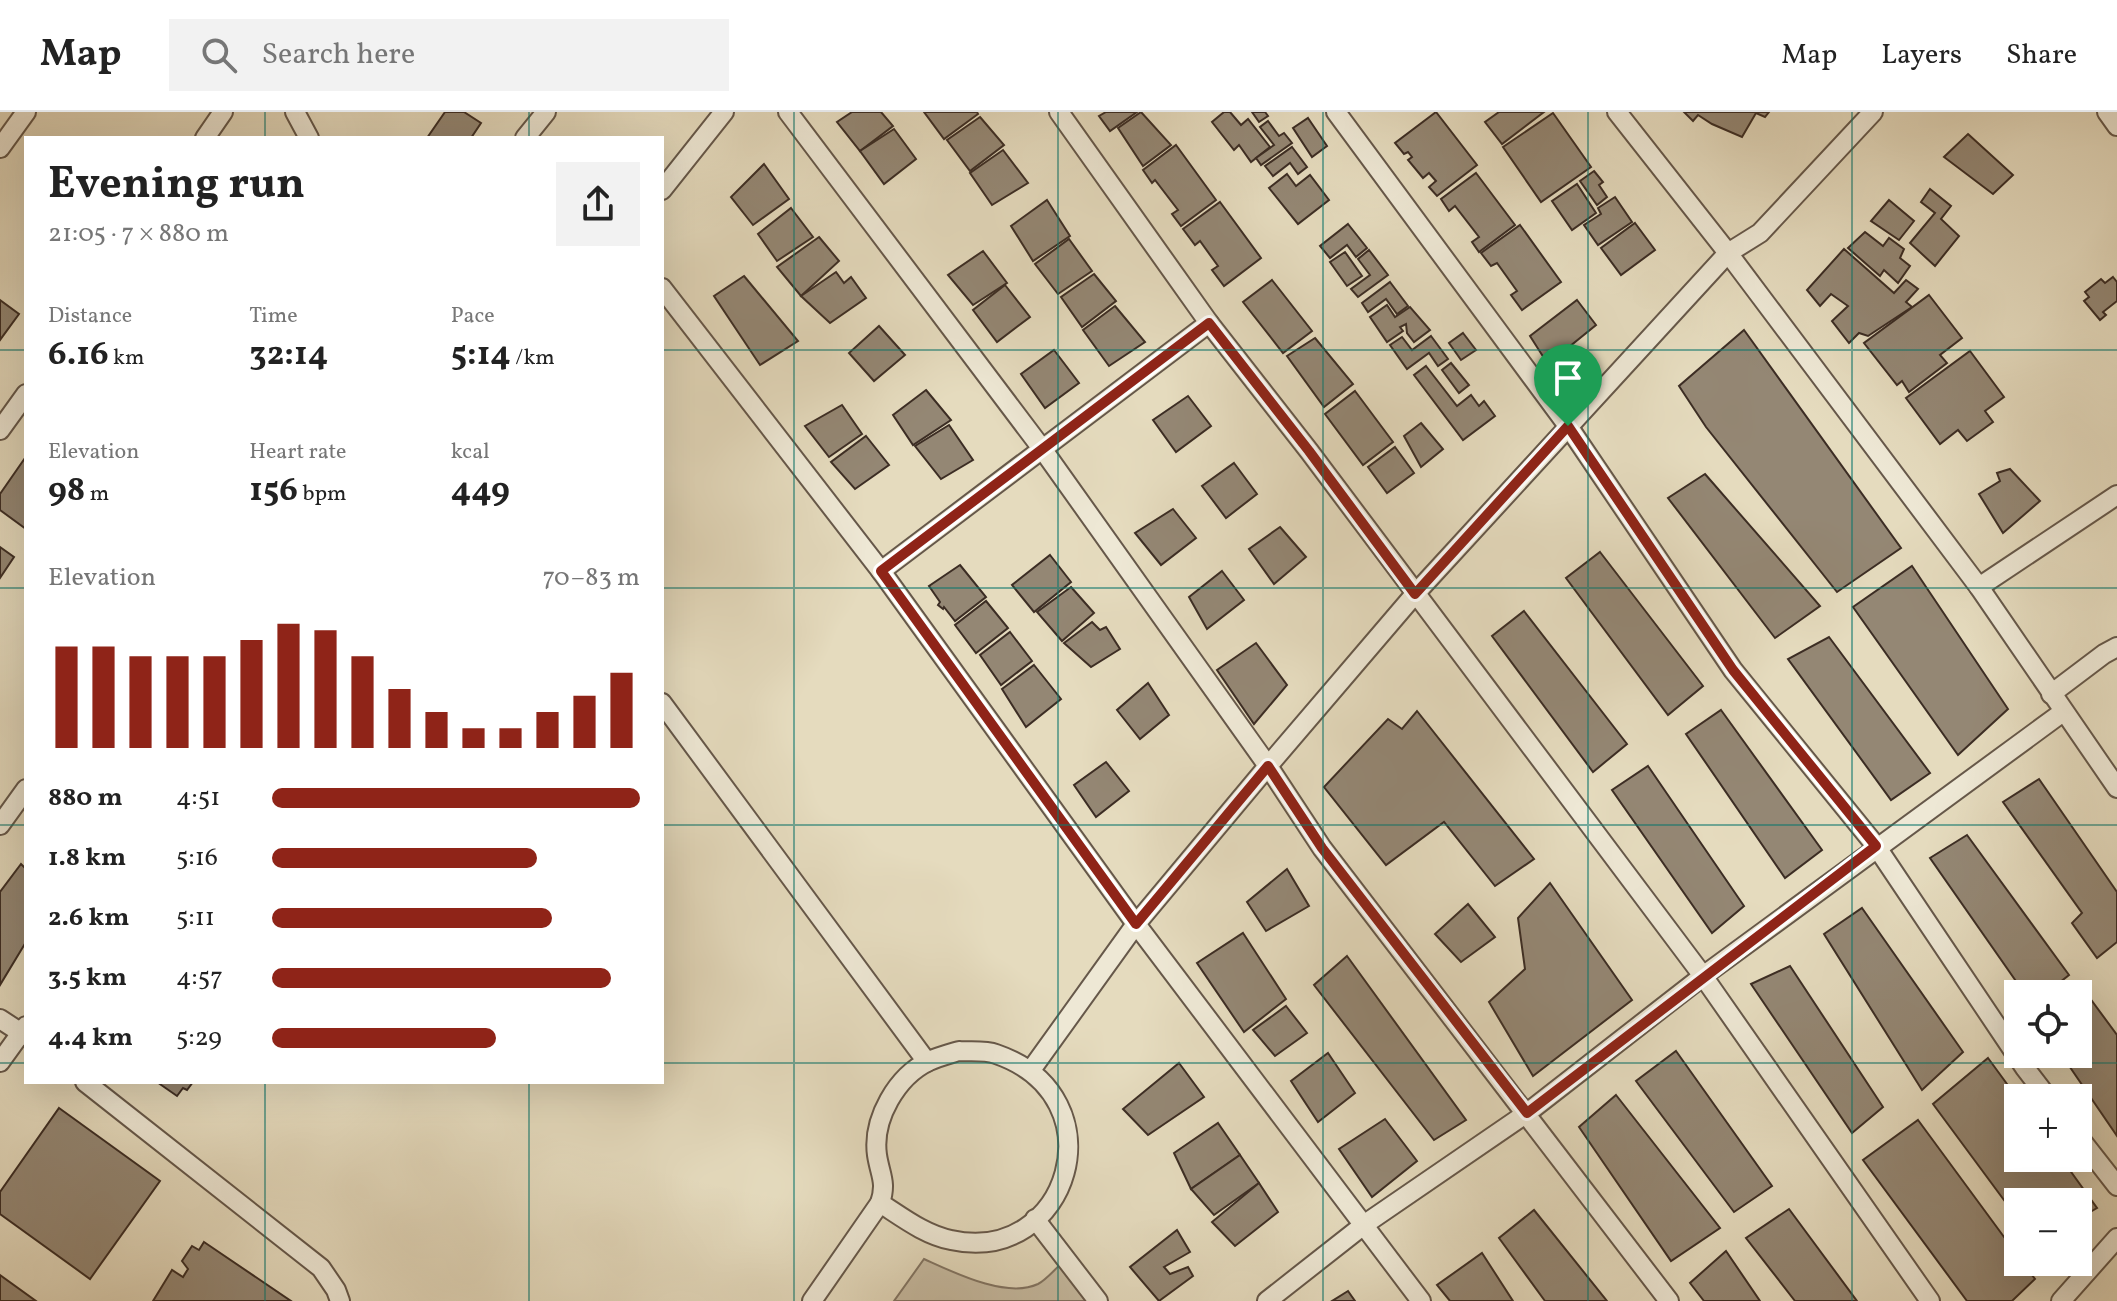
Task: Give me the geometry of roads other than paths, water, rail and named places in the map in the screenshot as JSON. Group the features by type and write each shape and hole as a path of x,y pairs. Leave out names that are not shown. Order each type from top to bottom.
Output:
{"street":[{"path":"0,148 26,112"},
{"path":"206,136 223,112"},
{"path":"295,112 308,136"},
{"path":"527,136 546,112"},
{"path":"664,187 724,112"},
{"path":"788,112 1043,450 1268,766 1322,848 1669,1301"},
{"path":"1059,112 1209,323 1309,451 1703,976 1930,1301"},
{"path":"1336,112 1568,426 1733,670 1876,846 2037,1084"},
{"path":"1617,112 1728,253 1979,587 2117,788"},
{"path":"1031,1070 1136,924 1415,594 1728,253 1760,233 1873,112"},
{"path":"2107,112 2117,126"},
{"path":"664,291 881,571 1136,924 1421,1301"},
{"path":"881,571 1209,323"},
{"path":"0,430 24,397"},
{"path":"1979,587 2117,495"},
{"path":"2051,694 2117,647"},
{"path":"664,706 927,1062"},
{"path":"1267,1301 1365,1224 1527,1113 1876,846 2063,712"},
{"path":"0,825 24,792"},
{"path":"0,1019 24,1031 0,1062"},
{"path":"812,1301 880,1203 885,1187 876,1152 881,1116 899,1084 927,1062 959,1051 993,1053 1031,1070 1046,1085 1062,1110 1069,1138 1067,1167 1057,1194 1020,1231 997,1240 973,1243 949,1240 926,1231 880,1203"},
{"path":"88,1084 321,1268 340,1301"},
{"path":"2092,1154 2117,1186"},
{"path":"1035,1219 1098,1301"},
{"path":"2061,1301 2117,1238"}]}
